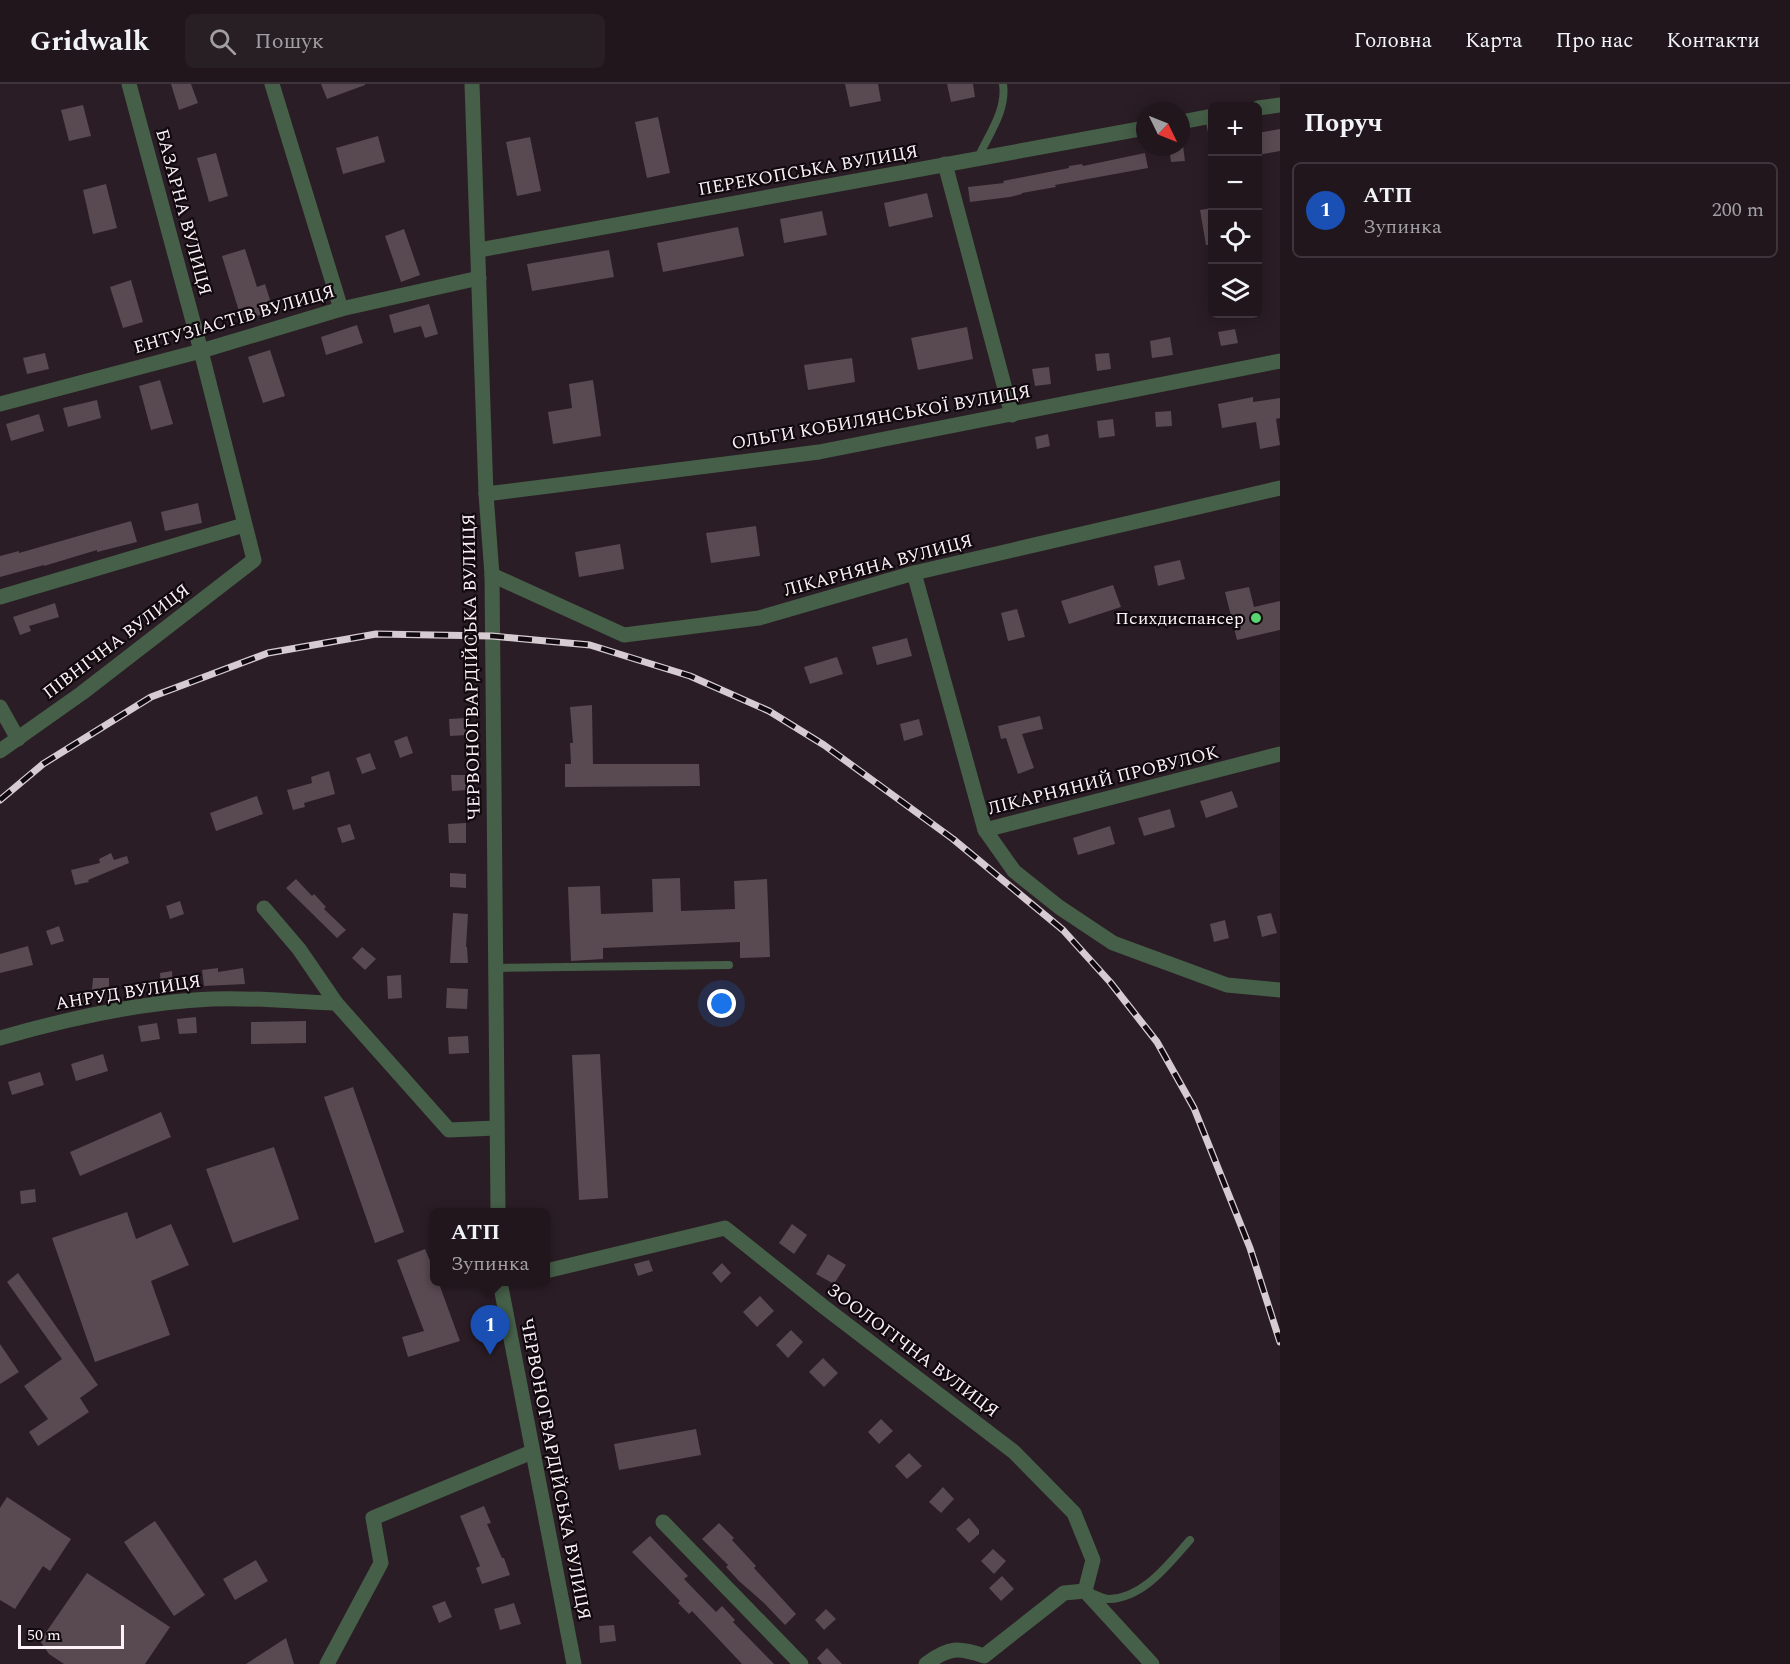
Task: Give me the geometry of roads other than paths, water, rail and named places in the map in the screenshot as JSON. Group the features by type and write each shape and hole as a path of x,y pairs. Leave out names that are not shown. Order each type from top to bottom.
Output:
{"street":[{"name":"БАЗАРНА ВУЛИЦЯ","path":"129,84 201,351 254,560"},
{"path":"272,84 340,309"},
{"name":"ЧЕРВОНОГВАРДІЙСЬКА ВУЛИЦЯ","path":"472,84 486,494 492,575 498,1208"},
{"path":"1262,107 1280,105"},
{"path":"1190,120 1208,117"},
{"name":"ПЕРЕКОПСЬКА ВУЛИЦЯ","path":"479,250 1136,130"},
{"path":"945,164 1012,415"},
{"name":"ЕНТУЗІАСТІВ ВУЛИЦЯ","path":"0,404 201,351 340,309 479,278"},
{"name":"ОЛЬГИ КОБИЛЯНСЬКОЇ ВУЛИЦЯ","path":"486,494 819,452 1280,361"},
{"name":"ЛІКАРНЯНА ВУЛИЦЯ","path":"492,575 624,635 759,618 914,573 1280,488"},
{"path":"0,597 244,525"},
{"name":"ПІВНІЧНА ВУЛИЦЯ","path":"0,752 136,652 254,560"},
{"name":"ЛІКАРНЯНИЙ ПРОВУЛОК","path":"914,573 985,830 1280,754"},
{"path":"0,707 18,739"},
{"path":"985,830 1014,871 1059,907 1113,942 1227,985 1280,990"},
{"path":"264,908 299,949 336,1003 449,1130 496,1128"},
{"name":"АНРУД ВУЛИЦЯ","path":"0,1038 44,1025 145,1006 212,999 336,1003"},
{"name":"ЗООЛОГІЧНА ВУЛИЦЯ","path":"550,1269 725,1227 824,1307 1014,1452 1074,1513 1093,1560 1086,1591"},
{"name":"ЧЕРВОНОГВАРДІЙСЬКА ВУЛИЦЯ","path":"501,1286 574,1664"},
{"path":"327,1664 381,1563 373,1518 532,1452"},
{"path":"663,1522 801,1664"},
{"path":"926,1664 939,1654 962,1648 984,1656 1064,1593 1086,1591 1152,1664"}],"lane":[{"path":"977,158 1001,110 1003,84"},
{"path":"495,968 729,965"},
{"path":"1086,1591 1108,1599 1130,1594 1160,1574 1190,1540"}],"railway":[{"path":"0,800 43,764 151,697 268,653 376,634 492,636 590,645 690,676 769,711 824,745 953,839 1063,930 1110,982 1157,1042 1194,1108 1250,1248 1280,1342"}],"place":[{"name":"Психдиспансер","path":"1256,618"},
{"name":"АТП","path":"490,1355"}]}
